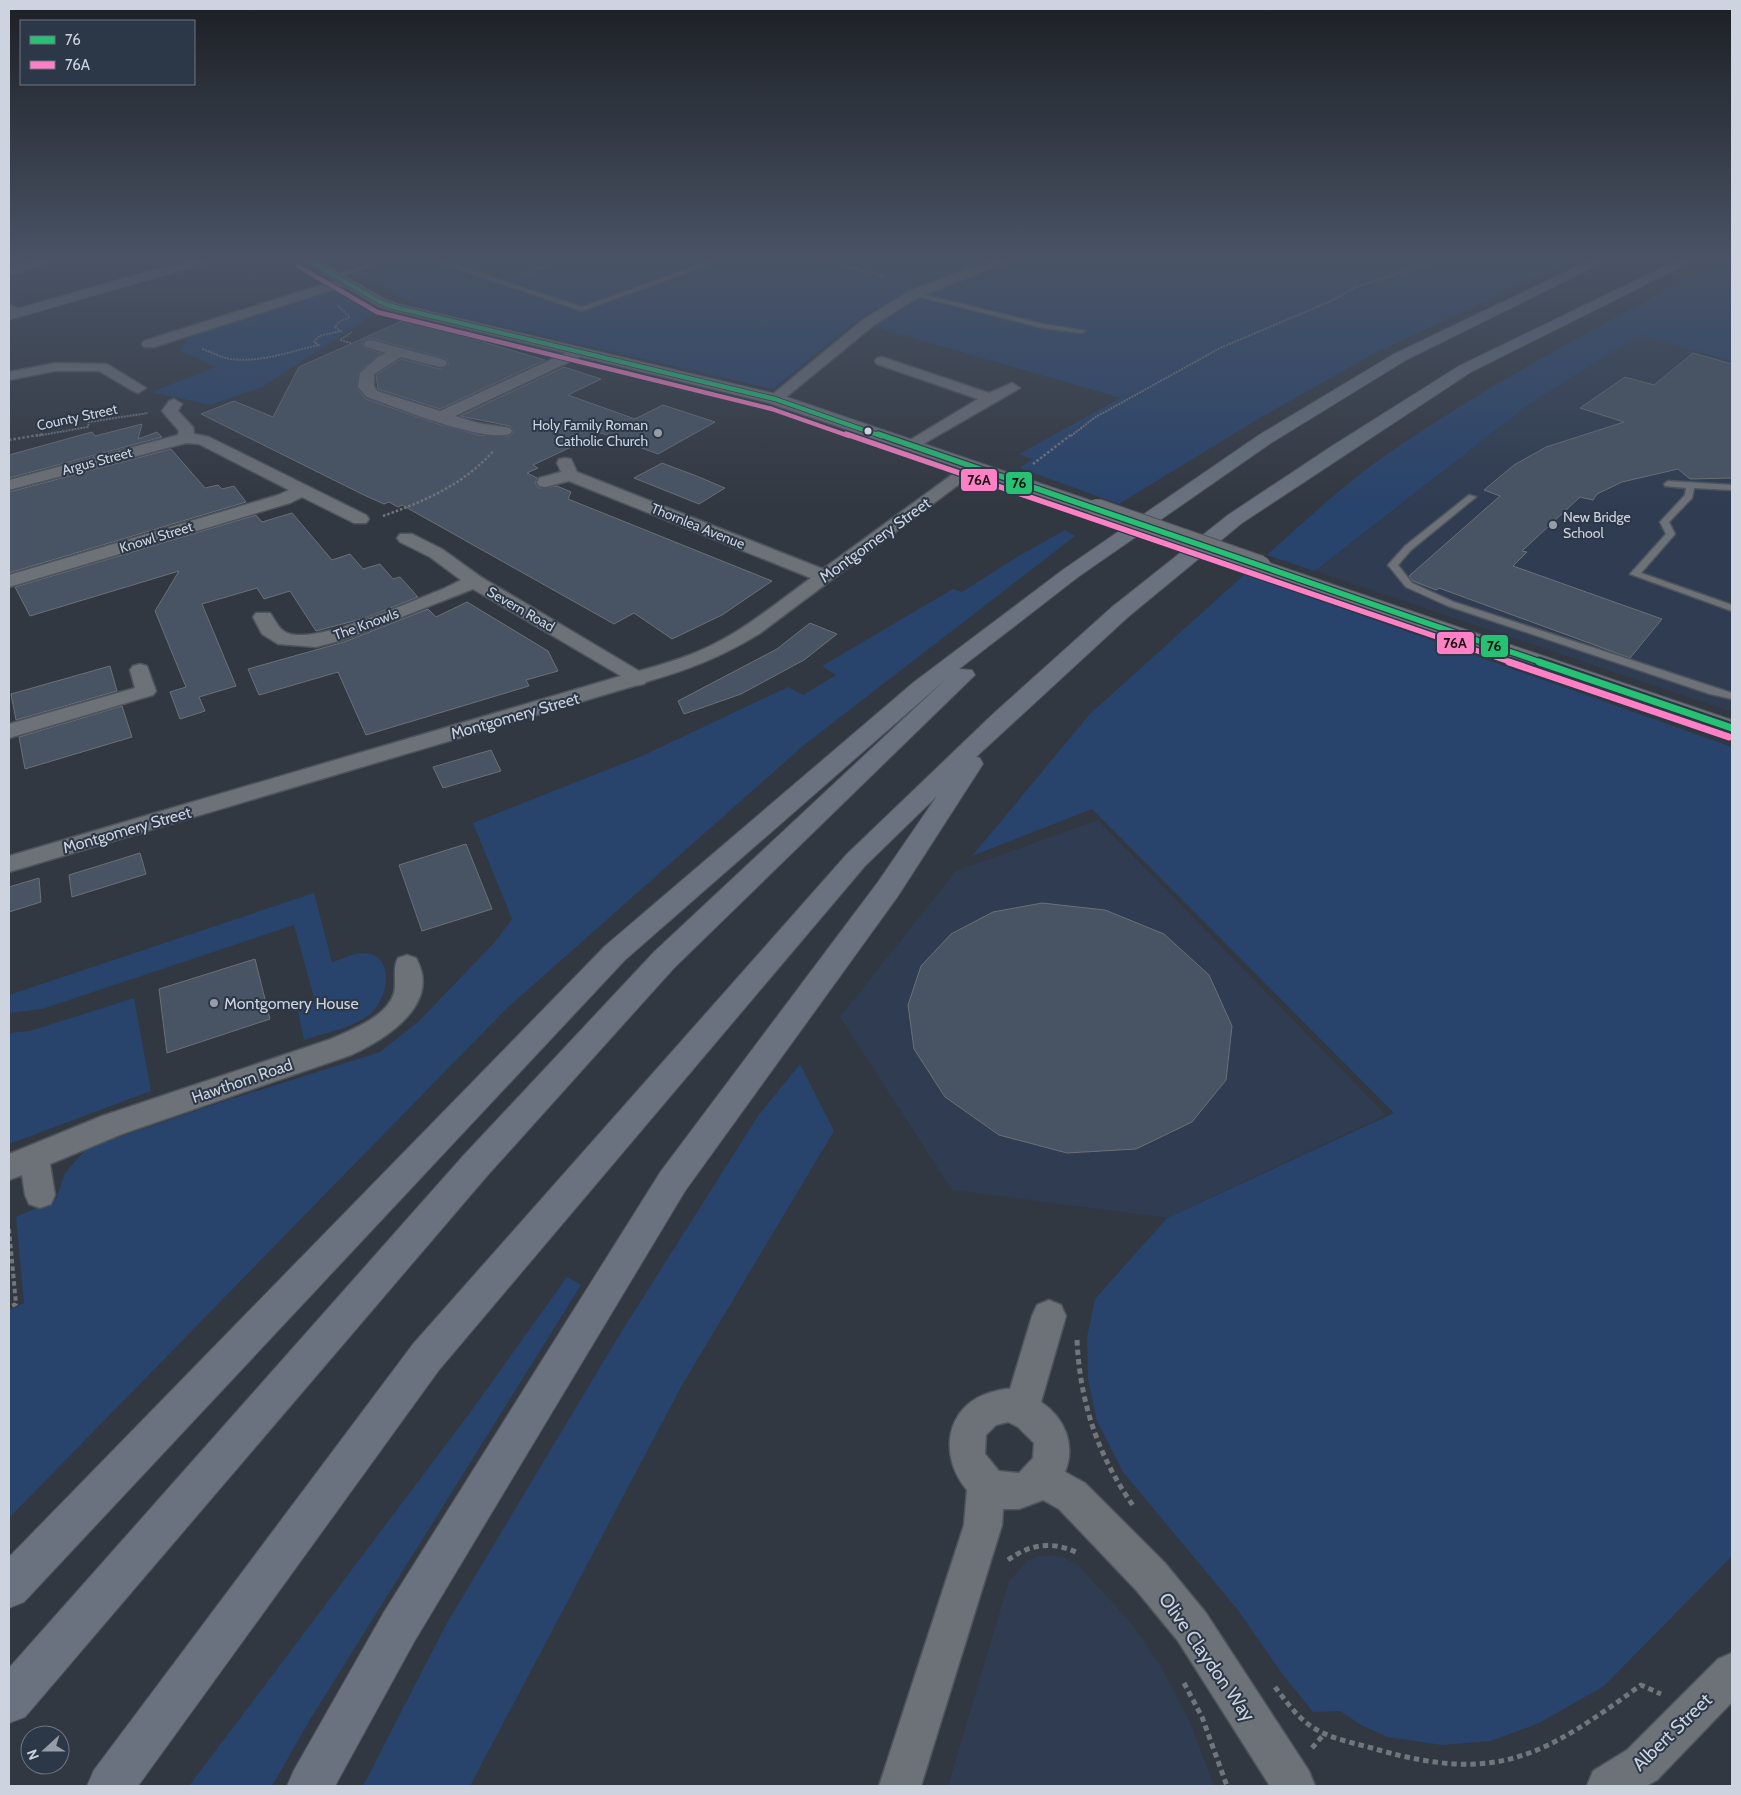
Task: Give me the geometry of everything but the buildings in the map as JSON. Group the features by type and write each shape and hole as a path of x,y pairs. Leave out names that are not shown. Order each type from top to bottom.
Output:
{"highway":[{"path":"9,1587 615,952 922,688 1070,573 1265,439 1391,362 1435,341"},
{"path":"110,1786 426,1357 856,860 1001,719 1120,612 1234,519 1465,369 1523,341"},
{"path":"9,1701 475,1166 664,960 1070,573"},
{"path":"310,1786 399,1627 674,1180 888,889 1001,719"}],"street":[{"path":"149,344 159,341"},
{"path":"533,341 775,399 1732,728"},
{"path":"775,399 846,341"},
{"path":"372,344 440,363"},
{"path":"399,352 383,360 367,373 366,387 384,399 444,416 476,428 504,431"},
{"path":"444,416 579,352"},
{"path":"882,361 990,398"},
{"path":"9,376 55,367 102,367 138,388"},
{"path":"894,384 914,372"},
{"path":"911,446 990,398 1012,388"},
{"path":"174,404 170,411 187,430 186,438 203,440 360,519"},
{"path":"460,436 476,428"},
{"name":"Argus Street","path":"9,485 186,438"},
{"name":"Montgomery Street","path":"9,864 637,680 691,662 720,649 752,630 974,467"},
{"name":"Thornlea Avenue","path":"545,482 568,469 825,577"},
{"name":"Knowl Street","path":"9,581 284,499 302,490"},
{"name":"Severn Road","path":"406,538 436,553 474,581 627,671 637,680"},
{"name":"The Knowls","path":"262,617 269,630 285,640 316,641 345,633 450,593 474,581"},
{"path":"9,731 146,691 140,670"},
{"name":"Hawthorn Road","path":"40,1195 21,1162 112,1125 341,1047 369,1035 390,1020 406,997 410,978 407,965"},
{"path":"1022,1408 1049,1316"},
{"path":"1008,1405 1022,1408 1040,1421 1050,1439 1050,1461 1041,1479 1030,1488 1016,1491 1000,1490 986,1483 976,1474 969,1460 966,1446 967,1433 973,1421 983,1412 995,1406 1008,1405"},
{"name":"Olive Claydon Way","path":"1041,1479 1072,1496 1152,1577 1192,1627 1294,1786"},
{"path":"900,1786 984,1525 986,1483"},
{"name":"Albert Street","path":"1608,1786 1642,1765 1732,1673"}],"lane":[{"path":"1668,484 1732,488"},
{"path":"1690,486 1689,496 1664,522 1671,534 1635,574 1732,608"},
{"path":"1472,497 1408,548 1393,565 1409,585 1451,604 1594,654 1732,696"}],"path":[{"path":"198,348 230,358 265,358 319,345 314,342 315,341"},
{"path":"1009,479 1048,454 1094,418 1220,348 1237,341"},
{"name":"County Street","path":"9,440 88,427 89,422 148,413"},
{"path":"378,517 399,510 455,484 488,459 505,436 504,431"},
{"path":"9,1229 16,1304 9,1307"},
{"path":"1077,1337 1080,1390 1088,1421 1111,1474 1140,1514"},
{"path":"1003,1569 1007,1561 1018,1551 1033,1546 1050,1544 1068,1548 1084,1556"},
{"path":"1182,1680 1202,1717 1226,1786"},
{"path":"1273,1684 1303,1719 1325,1733 1399,1755 1454,1764 1506,1761 1527,1754 1593,1720 1642,1685 1695,1711"}],"shaded area":[{"path":"187,341 333,341 262,387 211,405 152,392 215,367 179,350"},
{"path":"565,341 832,341 773,389"},
{"path":"923,341 1401,341 1373,354 1253,422 1119,504 1020,468 1032,459 1019,454 1121,398"},
{"path":"1573,341 1631,341 1529,404 1315,571 1267,555 1324,504 1383,457 1424,429"},
{"name":"New Bridge School","path":"1631,341 1732,341 1732,712 1315,571 1529,404"},
{"path":"1660,341 1732,341 1732,361"},
{"path":"1065,530 1075,536 804,745 506,1009 9,1518 9,1310 24,1303 16,1217 56,1199 65,1173 87,1148 216,1104 380,1052 419,1021 494,943 512,919 473,823 642,756 788,687 803,695 836,675 822,666 953,589 962,592 1017,557"},
{"path":"1245,574 1732,747 1732,1556 1604,1686 1539,1723 1491,1741 1442,1745 1388,1737 1361,1725 1340,1711 1313,1712 1281,1672 1237,1609 1123,1472 1097,1421 1088,1380 1087,1337 1095,1299 1167,1218 1394,1113 1092,809 972,856 1090,714"},
{"path":"1098,820 1386,1115 1167,1218 952,1190 840,1017 956,871"},
{"path":"314,893 332,962 362,953 373,955 381,961 385,969 385,989 376,1008 362,1020 346,1027 304,1040 297,1007 315,1001 294,925 42,1009 9,1013 9,995"},
{"path":"134,998 151,1091 9,1144 9,1033 30,1031"},
{"path":"800,1064 834,1131 681,1387 470,1786 363,1786 447,1623 620,1334 758,1116"},
{"path":"567,1277 581,1285 311,1718 272,1786 189,1786 469,1414"},
{"path":"1052,1555 1066,1558 1079,1566 1131,1623 1160,1665 1190,1722 1214,1786 948,1786 1009,1581 1027,1561 1037,1556"}],"transit line":[{"name":"76A","path":"492,341 772,409 1729,737"},
{"name":"76","path":"534,341 775,399 1732,728"}],"place":[{"name":"Holy Family Roman Catholic Church","path":"658,433"},
{"name":"New Bridge School","path":"1553,525"},
{"name":"Montgomery House","path":"214,1003"}]}
